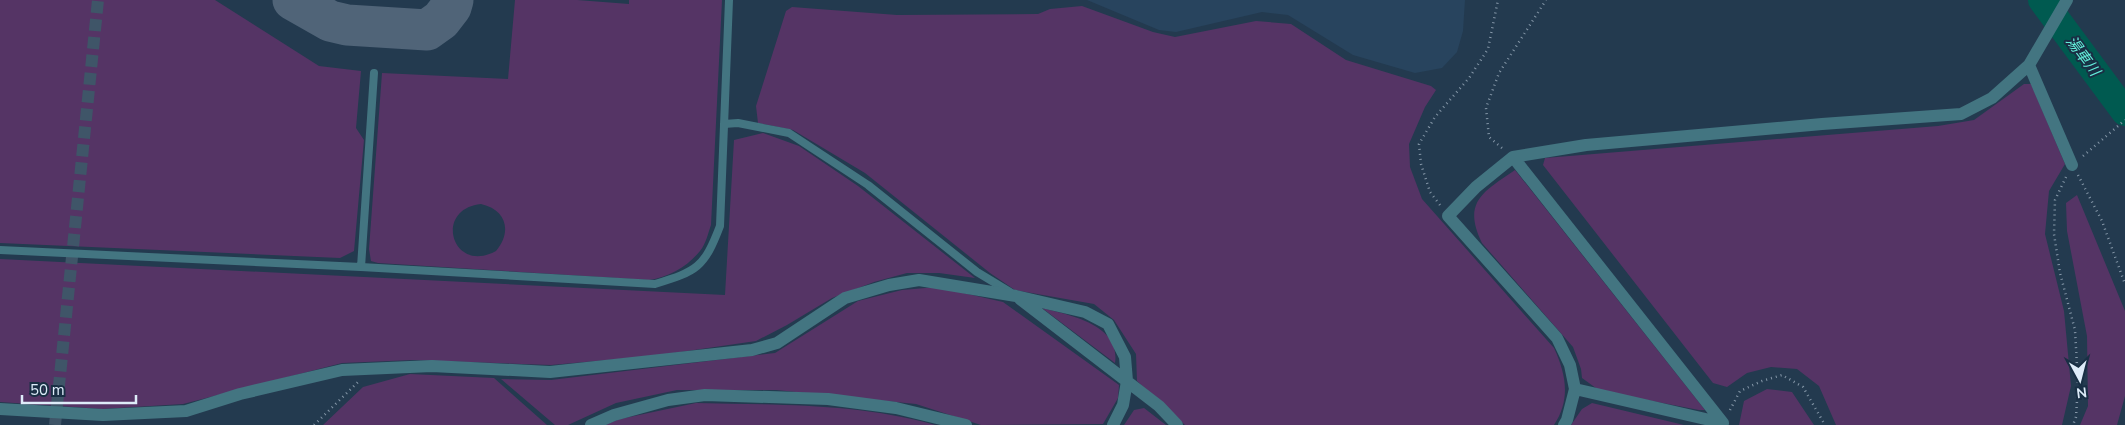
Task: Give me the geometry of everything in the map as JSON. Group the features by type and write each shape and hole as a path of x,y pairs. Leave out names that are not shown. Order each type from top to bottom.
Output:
{"street":[{"path":"1564,425 1575,389 1570,365 1557,338 1448,216 1476,187 1513,157 1606,144 1822,124 1961,114 1992,98 2029,65 2066,2"},
{"path":"2029,65 2072,165"},
{"path":"1513,157 1723,424"},
{"path":"0,409 103,415 186,411 240,394 342,370 432,366 550,372 752,350 777,342 846,298 889,285 919,280 1016,296 1085,312 1108,324 1125,357 1128,382 1123,405 1113,425"},
{"path":"1016,296 1159,406 1178,425"},
{"path":"1575,389 1723,424"},
{"path":"592,425 614,415 668,400 705,395 828,399 896,408 966,425"}],"lane":[{"path":"0,250 361,267 655,284 686,274 700,264 711,249 720,226 729,0"},
{"path":"361,267 374,73"},
{"path":"724,124 738,123 789,133 868,185 977,272 1016,296"}],"path":[{"path":"1448,216 1430,192 1421,164 1419,144 1435,117 1469,78 1488,50 1498,0"},
{"path":"1513,157 1490,137 1486,108 1499,73 1546,0"},
{"path":"2073,425 2076,417 2078,384 2075,330 2060,272 2054,234 2055,200 2072,165 2125,120"},
{"path":"2072,165 2102,221 2125,284"},
{"path":"314,425 370,370"},
{"path":"1723,424 1740,391 1762,381 1782,375 1804,387 1825,425"}],"shaded area":[{"path":"0,0 215,0 319,66 361,71 356,128 364,140 354,251 340,258 0,243"},
{"path":"515,0 577,0 629,4 629,0 722,0 711,225 704,245 695,257 677,270 649,280 378,263 371,261 369,249 382,73 508,79","holes":["481,204 497,211 504,223 505,229 501,244 496,251 481,256 468,254 459,248 454,238 453,227 457,217 466,208"]},
{"path":"1087,0 1465,0 1463,31 1457,52 1442,68 1415,73 1353,55 1288,15 1262,12 1176,32 1159,30"},
{"path":"1082,6 1153,32 1175,37 1256,21 1291,24 1346,60 1431,86 1436,90 1425,107 1409,144 1410,167 1422,199 1554,348 1564,377 1565,396 1563,406 1554,425 1185,425 1137,381 1136,354 1114,320 1094,304 1015,290 990,273 865,173 793,130 758,123 756,106 786,11 792,7 897,15 1038,14 1050,9"},
{"path":"2024,84 2031,84 2065,164 2049,191 2045,234 2064,311 2071,386 2062,425 1836,425 1819,386 1797,369 1771,367 1747,373 1727,387 1713,383 1543,165 1545,158 1938,126 1974,120"},
{"path":"763,133 799,146 858,186 975,278 939,273 907,273 874,282 832,298 756,341 653,356 551,365 413,360 342,363 183,404 102,409 0,402 0,259 725,295 734,140"},
{"path":"1515,170 1705,410 1600,391 1582,378 1581,369 1573,347 1482,243 1476,229 1474,217 1479,199 1485,192"},
{"path":"2077,195 2125,311 2125,396 2117,425 2080,425 2088,406 2087,336 2067,231 2066,203"},
{"path":"937,287 1003,302 1119,385 1118,398 1103,424 981,425 916,404 776,390 677,390 616,403 568,425 555,425 501,379 551,380 775,353 858,301 902,290"},
{"path":"1042,308 1079,318 1102,331 1110,339 1115,350 1115,363"},
{"path":"410,374 494,378 547,425 323,425 363,387"},
{"path":"1767,389 1792,392 1814,425 1739,425 1744,401"},
{"path":"696,403 816,406 876,413 935,425 605,425 620,419"},
{"path":"1592,403 1684,425 1571,425 1582,409"},
{"path":"1144,408 1166,425 1124,425 1134,410"}],"waterway":[{"name":"湯車川","path":"2042,0 2125,112"}],"taxiway":[{"path":"293,0 330,21 347,25 427,30 441,20 451,7 453,0"}],"tunnel":[{"path":"55,425 98,0"}]}
